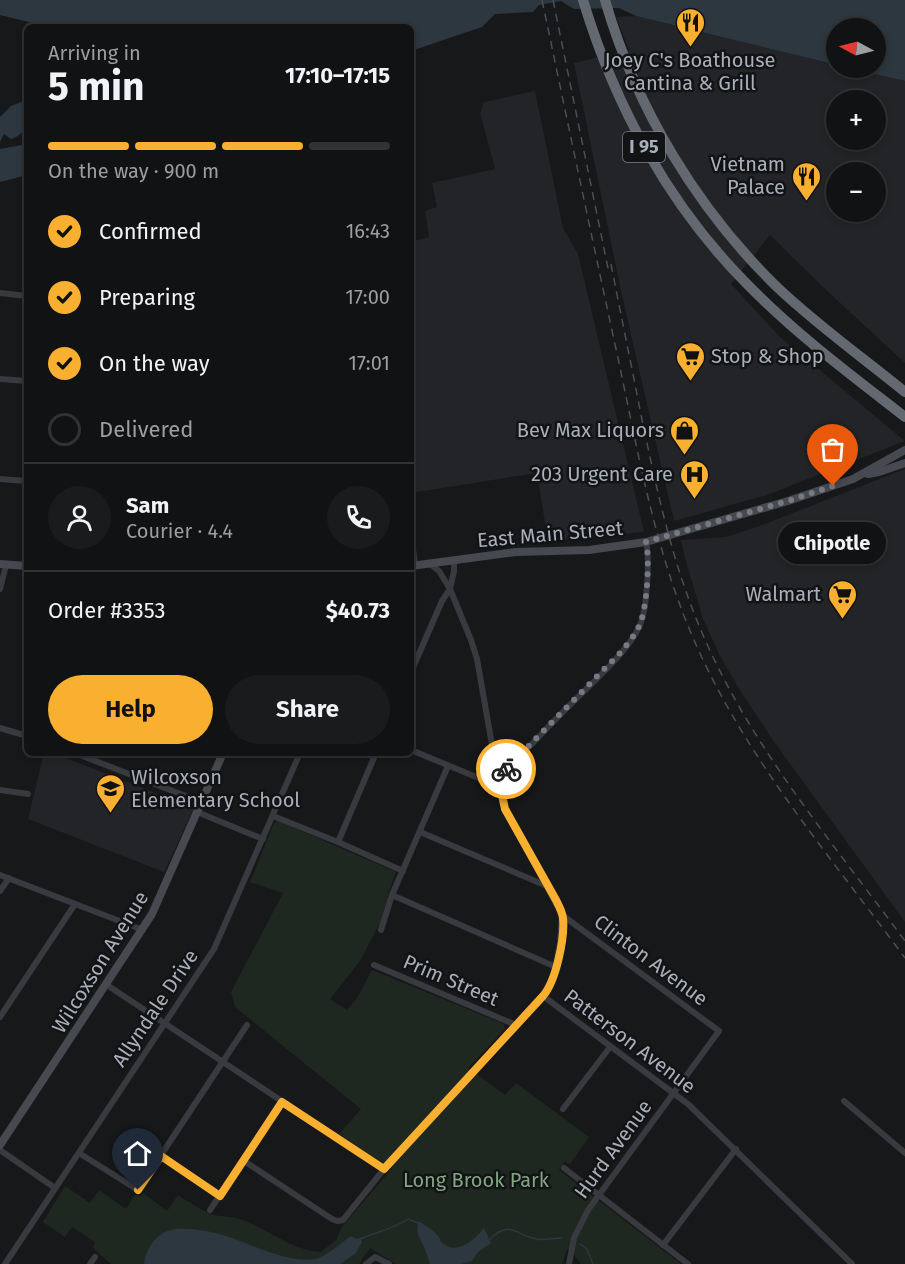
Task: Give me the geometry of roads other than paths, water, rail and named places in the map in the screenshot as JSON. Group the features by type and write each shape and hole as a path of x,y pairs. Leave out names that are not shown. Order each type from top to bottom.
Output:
{"highway":[{"name":"I 95","path":"583,0 608,71 641,142 685,210 738,275 794,327 905,417"},
{"name":"I 95","path":"605,0 629,70 666,143 709,207 753,261 794,303 905,392"}],"main road":[{"name":"East Main Street","path":"414,566 516,552 610,548 646,542 788,501 861,475 905,450"},
{"name":"East Main Street","path":"861,475 879,472 905,463"},
{"path":"3,564 24,566"},
{"name":"Wilcoxson Avenue","path":"0,1145 143,930 159,901 222,756"}],"street":[{"path":"0,293 24,296"},
{"path":"0,379 24,381"},
{"path":"0,479 24,481"},
{"path":"498,776 634,636 640,626 644,611 648,557 646,542"},
{"path":"414,665 442,601 450,589 454,560"},
{"path":"429,563 439,570 450,589 477,659 498,786 505,809 562,915"},
{"path":"0,589 3,564"},
{"path":"0,728 24,735"},
{"path":"414,751 498,786"},
{"path":"83,756 201,802"},
{"name":"Allyndale Drive","path":"5,1264 214,949 299,756"},
{"path":"338,842 375,756"},
{"path":"381,930 392,895 448,766"},
{"path":"0,790 28,794"},
{"path":"197,812 263,839"},
{"path":"273,816 403,871"},
{"path":"420,832 548,886"},
{"path":"0,875 143,930"},
{"path":"0,891 9,878"},
{"path":"392,895 556,967"},
{"path":"0,1017 75,904"},
{"name":"Patterson Avenue","path":"562,915 563,925 556,967 551,986 543,996 695,1111 852,1264"},
{"name":"Clinton Avenue","path":"562,915 719,1031"},
{"name":"Prim Street","path":"374,965 516,1025"},
{"path":"107,985 384,1169"},
{"path":"244,1161 333,1220 339,1221 347,1217 384,1169 543,996"},
{"path":"79,1153 138,1190 247,1025"},
{"name":"Hurd Avenue","path":"569,1264 575,1233 598,1196 719,1031"},
{"path":"563,1108 610,1047"},
{"path":"844,1101 905,1153"},
{"path":"210,1210 282,1102"},
{"path":"663,1245 736,1149"},
{"path":"0,1150 55,1188"},
{"path":"161,1156 220,1196"},
{"path":"564,1168 688,1264"},
{"path":"90,1264 95,1257"},
{"path":"366,1264 373,1257 381,1258 390,1264"}],"waterway":[{"path":"360,1239 408,1219 418,1223"},
{"path":"489,1240 508,1229 540,1240 561,1238"},
{"path":"580,1244 587,1249 593,1264"}],"railway":[{"path":"542,0 652,514 689,628 725,703 772,779 905,958"},
{"path":"553,0 609,273"},
{"path":"611,264 642,420 670,542 701,630 734,697 778,769 905,941"}],"place":[{"name":"Joey C's Boathouse Cantina & Grill","path":"690,48"},
{"name":"Vietnam Palace","path":"806,202"},
{"name":"Stop & Shop","path":"690,382"},
{"name":"Bev Max Liquors","path":"685,456"},
{"name":"Chipotle","path":"833,486"},
{"name":"203 Urgent Care","path":"694,500"},
{"name":"Walmart","path":"842,620"},
{"name":"Wilcoxson Elementary School","path":"110,814"}],"park label":[{"name":"Long Brook Park","path":"476,1180"}]}
